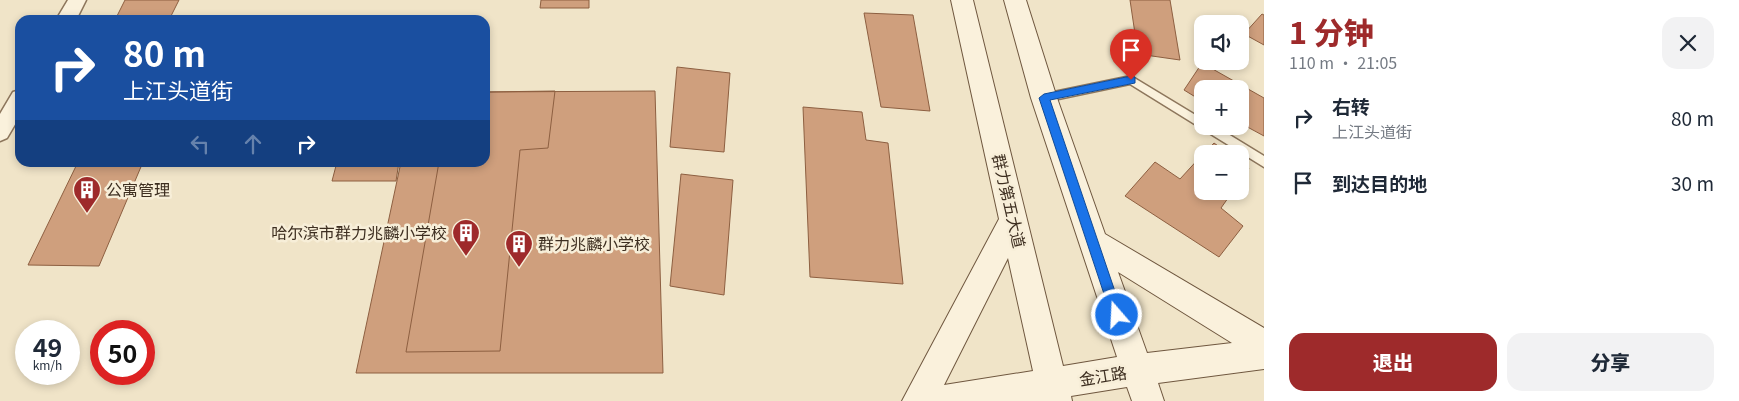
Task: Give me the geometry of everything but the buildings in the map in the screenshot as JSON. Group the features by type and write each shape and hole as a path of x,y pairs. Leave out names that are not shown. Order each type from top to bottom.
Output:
{"main road":[{"name":"群力第五大道","path":"962,0 1054,392"},
{"path":"1015,0 1044,98 1148,401"},
{"path":"918,401 1014,221"},
{"path":"1092,241 1264,345"},
{"name":"金江路","path":"942,401 1054,392 1136,370 1264,354"}],"street":[{"path":"69,15 77,0"},
{"path":"0,132 15,106"}],"lane":[{"path":"1044,98 1131,80 1194,119"},
{"path":"1220,135 1264,162"}],"place":[{"name":"公寓管理","path":"87,214"},
{"name":"哈尔滨市群力兆麟小学校","path":"466,257"},
{"name":"群力兆麟小学校","path":"519,268"}],"route":[{"path":"1117,315 1044,98 1131,80"}]}
